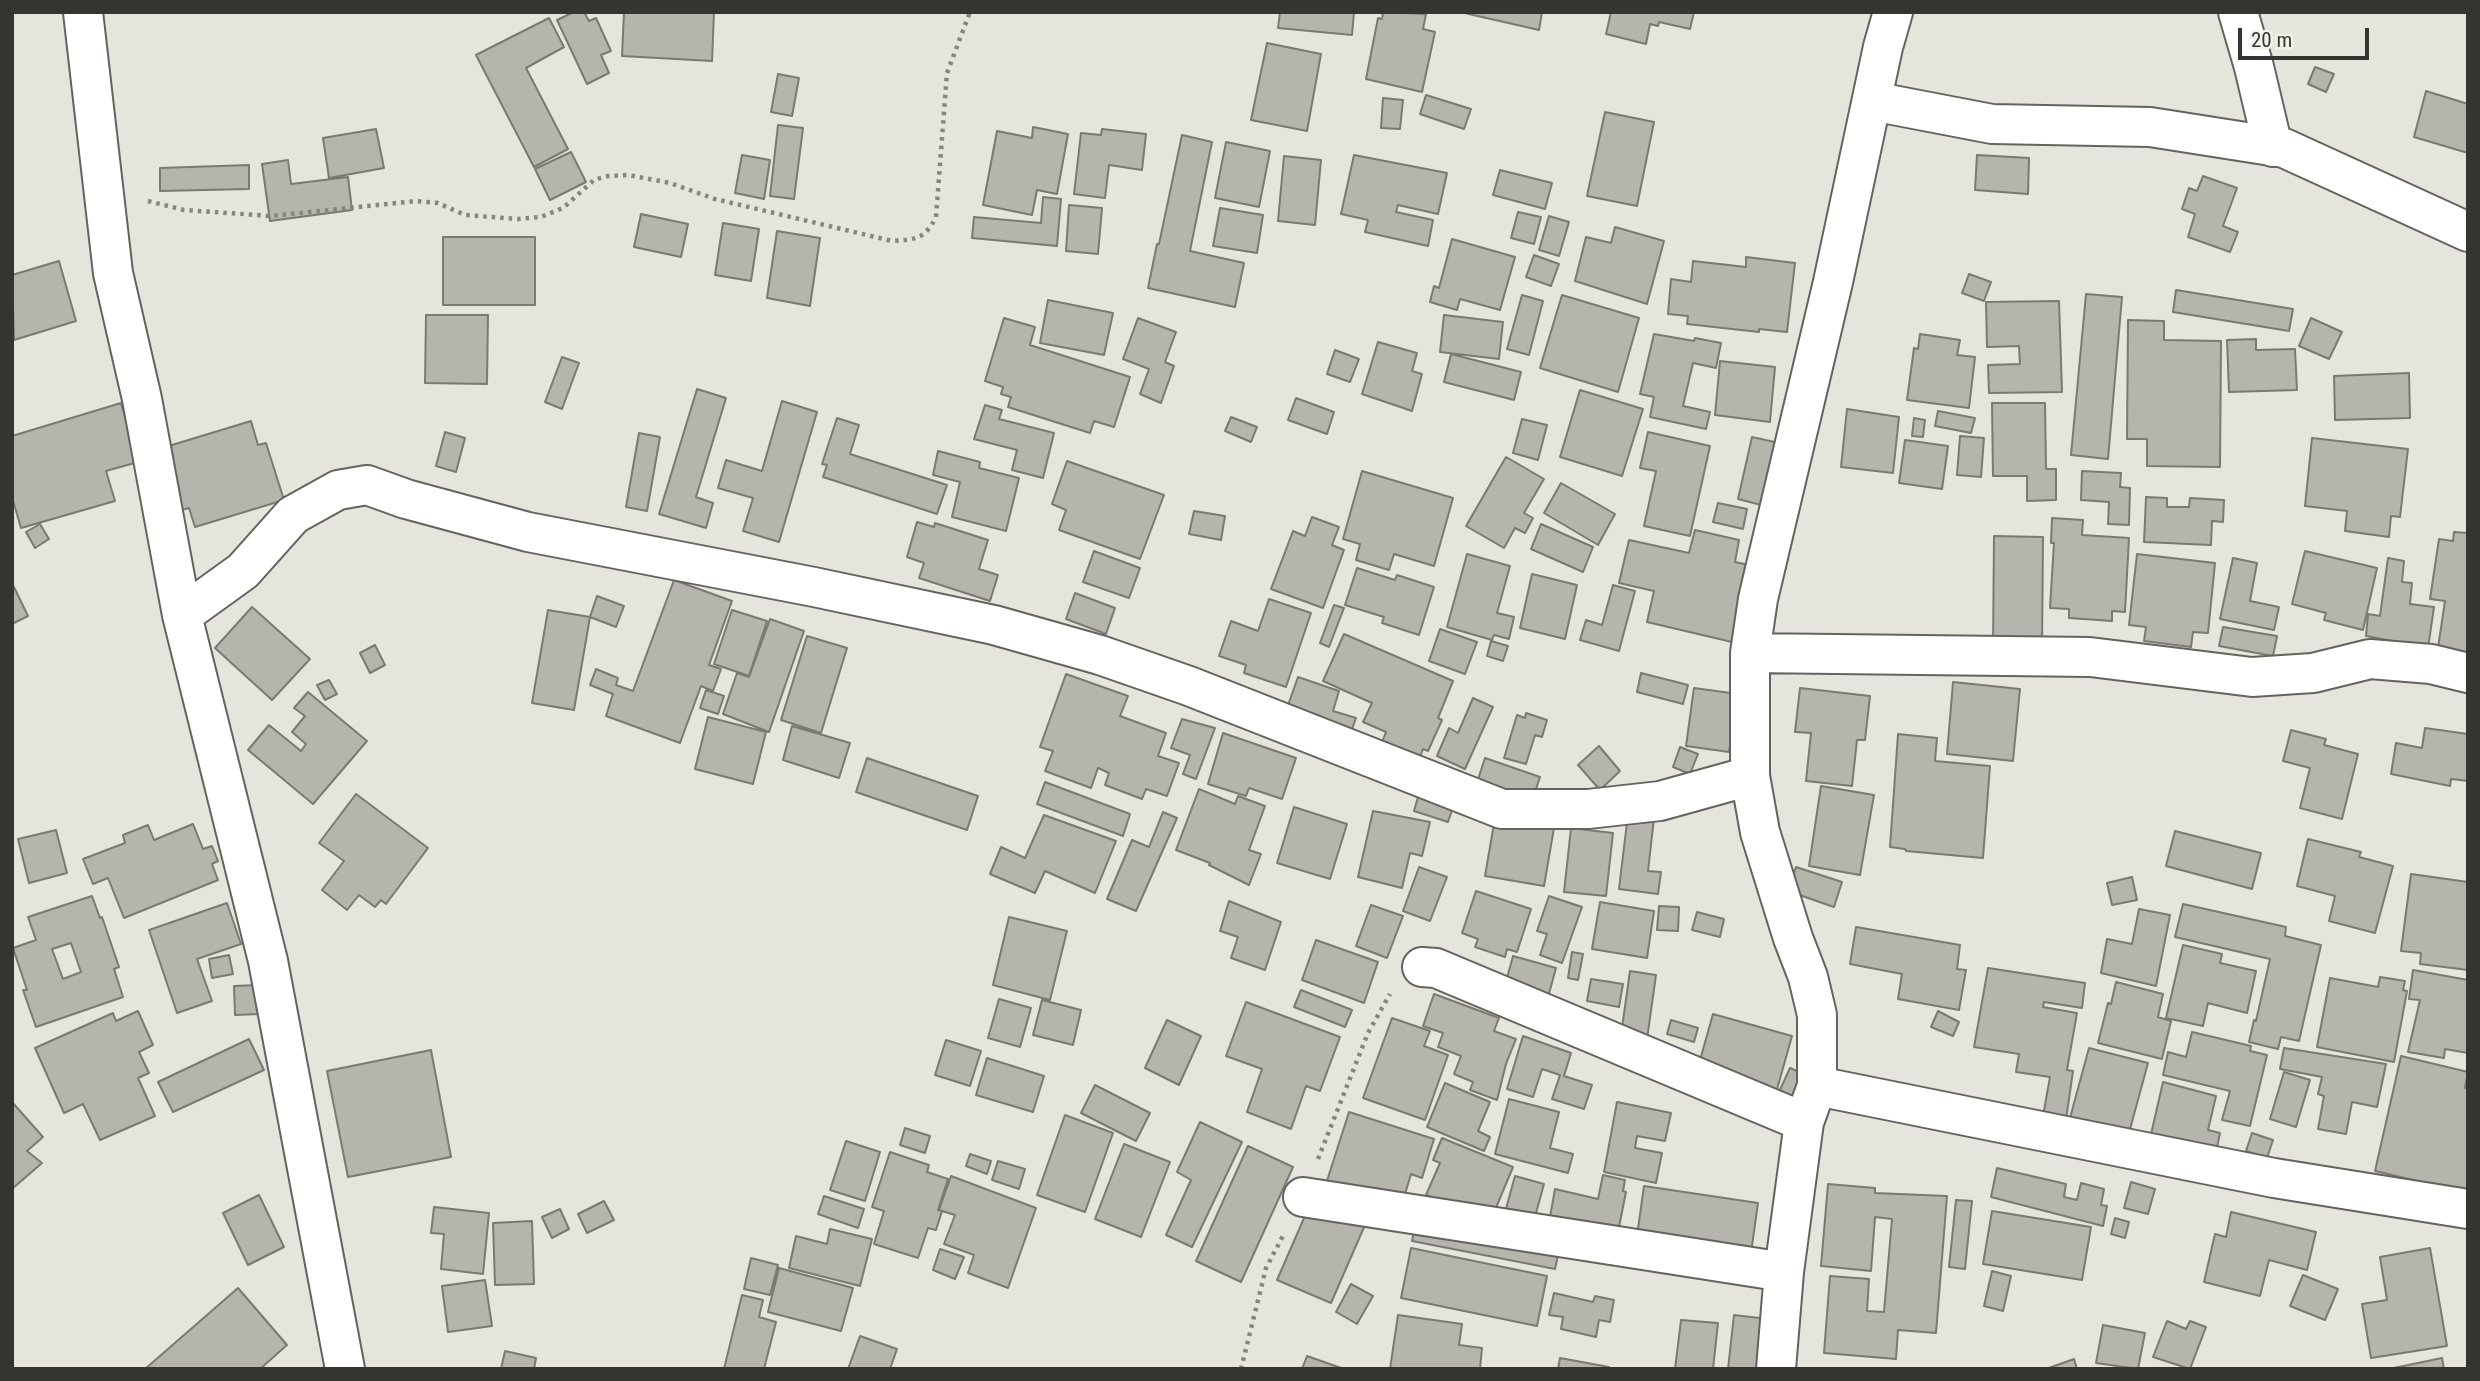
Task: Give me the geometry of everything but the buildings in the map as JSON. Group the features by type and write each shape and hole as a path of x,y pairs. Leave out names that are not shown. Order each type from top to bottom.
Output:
{"street":[{"path":"83,12 113,273 142,399 182,615 268,961 345,1369"},
{"path":"1776,1369 1784,1272 1804,1122 1818,1086 1817,1015 1760,832 1750,776 1750,653 1758,599 1833,282 1888,29 1862,12"},
{"path":"2238,12 2273,147"},
{"path":"1872,101 1992,124 2150,127 2284,148 2468,232"},
{"path":"182,615 243,571 293,515 338,489 368,485 406,499 528,533 814,587 968,620 1100,655 1189,686 1502,809 1588,809 1660,800 1750,776"},
{"path":"1750,653 2090,657 2252,677 2313,673 2370,659 2431,663 2468,673"},
{"path":"1422,967 1436,968 1804,1122"},
{"path":"1818,1086 2274,1178 2468,1209"},
{"path":"1303,1197 1784,1272"}],"path":[{"path":"103,188 184,211 271,216 416,201 438,203 465,215 518,219 541,217 563,208 594,180 608,176 628,176 670,183 715,199 892,241 917,239 929,230 936,217 947,73 970,12"}]}
